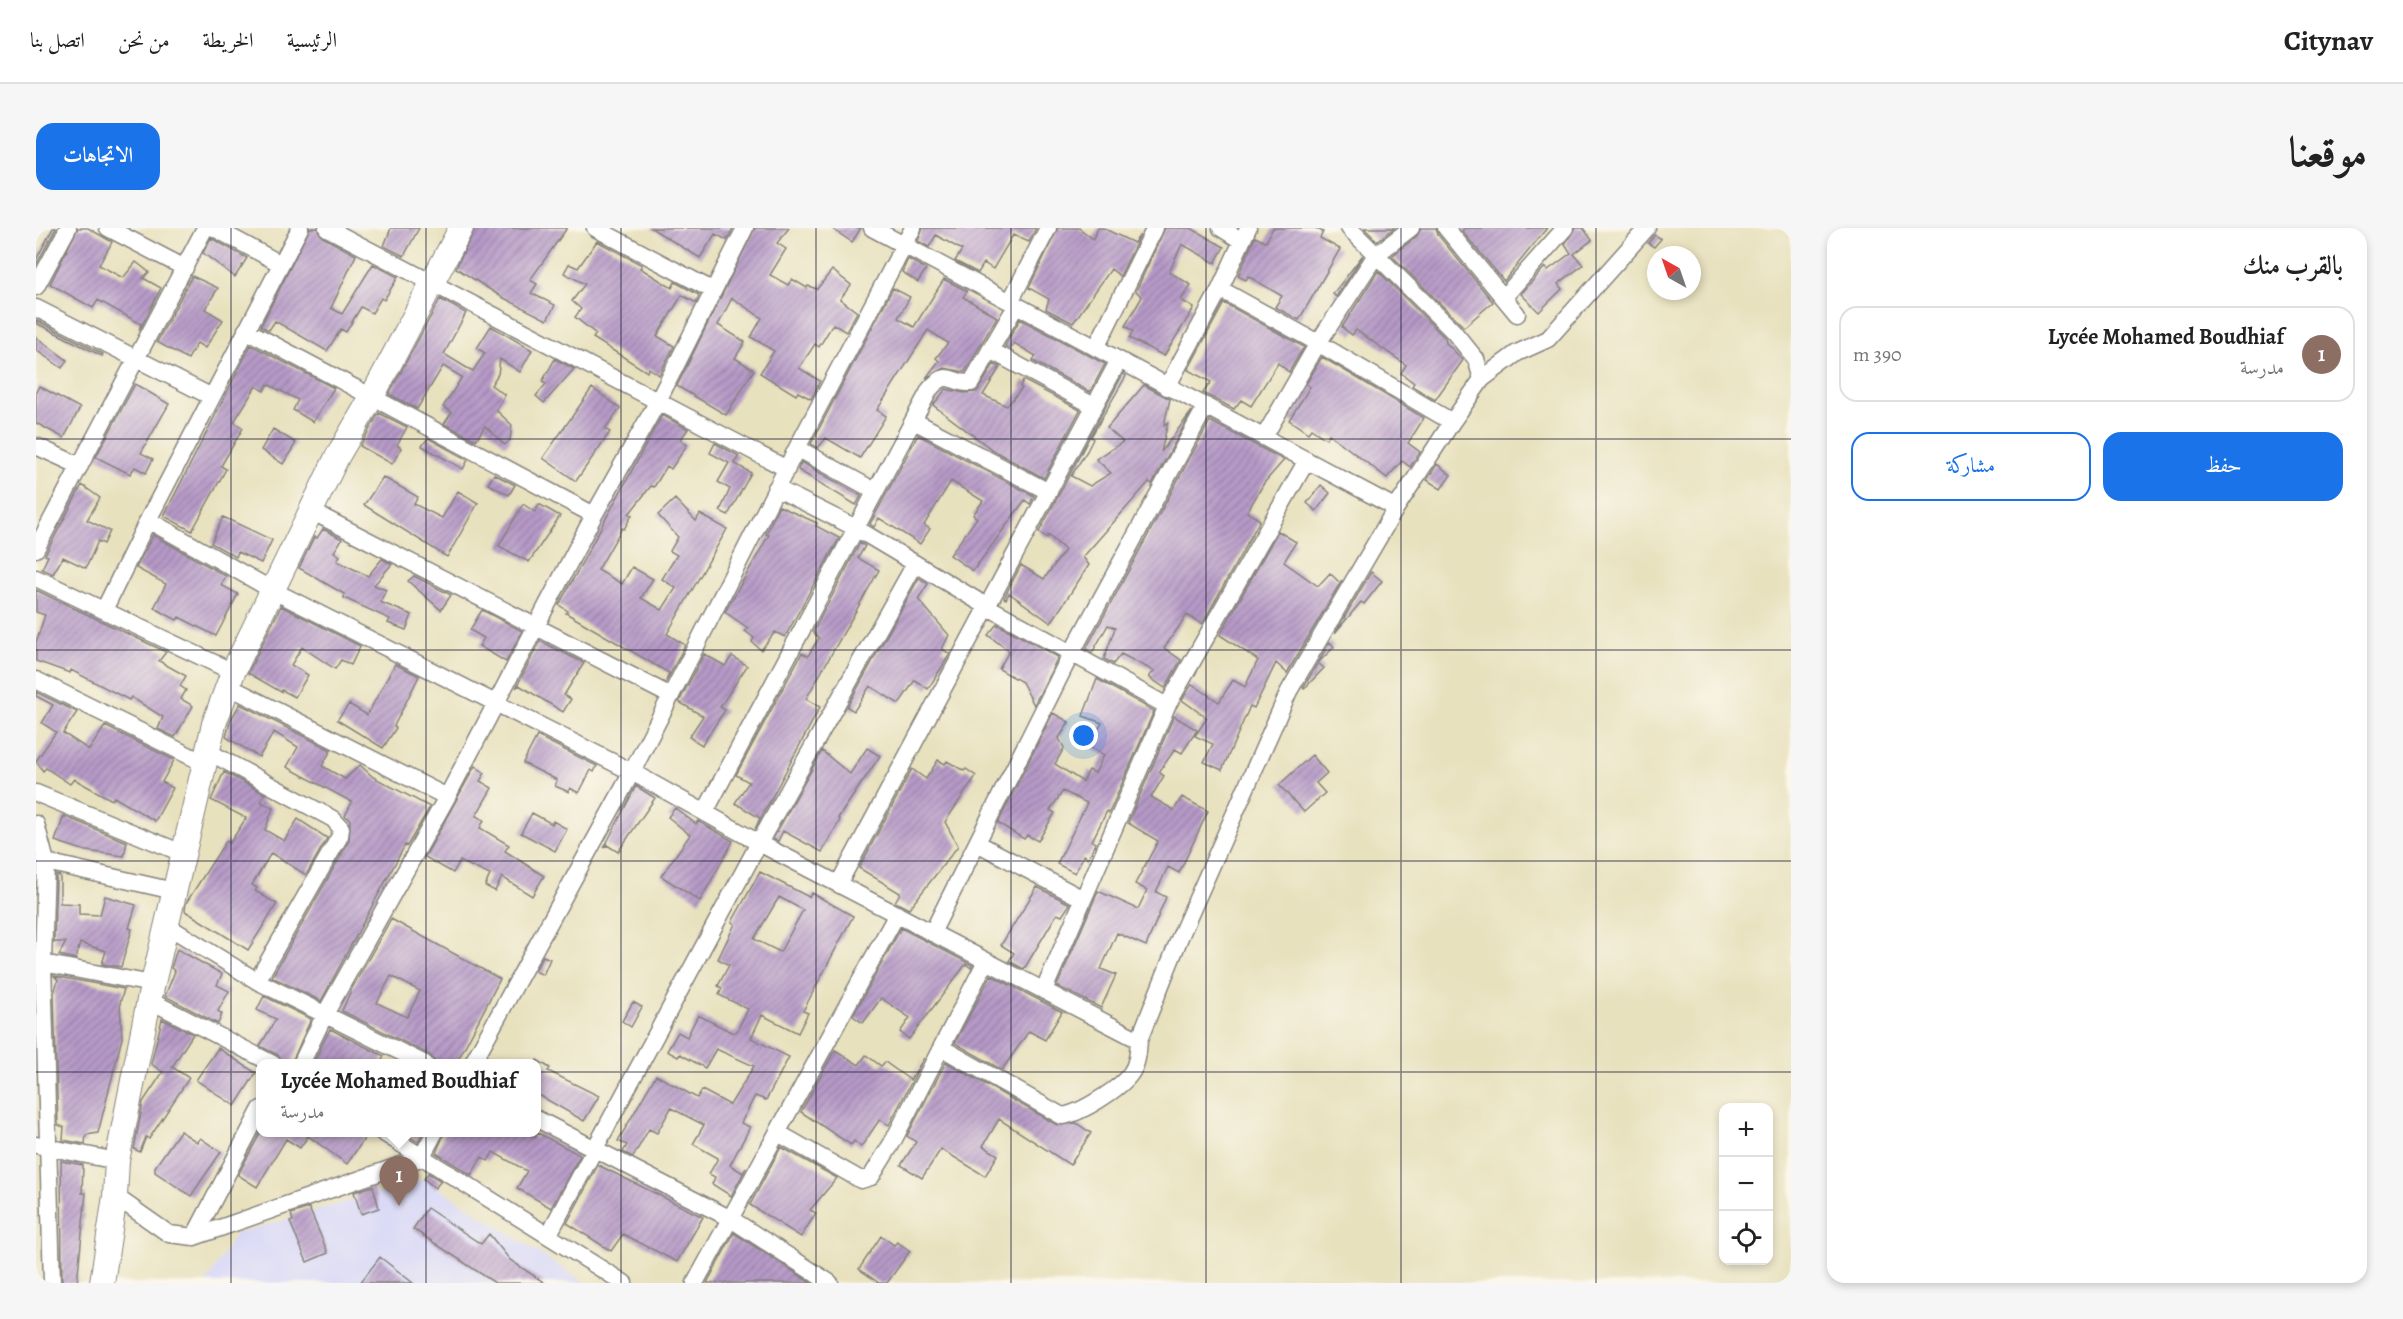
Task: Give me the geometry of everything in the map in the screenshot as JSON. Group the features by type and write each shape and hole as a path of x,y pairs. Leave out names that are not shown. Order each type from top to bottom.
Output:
{"main road":[{"path":"102,1283 115,1196 117,1161 150,992 205,757 231,679 337,457 373,395 460,228"}],"street":[{"path":"36,287 68,228"},
{"path":"108,228 185,268"},
{"path":"36,549 205,228"},
{"path":"214,228 281,264"},
{"path":"104,610 148,520 300,228"},
{"path":"327,228 787,469"},
{"path":"595,228 712,290"},
{"path":"303,1059 324,1016 447,797 594,515 658,401 745,228"},
{"path":"872,228 1396,508"},
{"path":"475,1059 632,772 776,488 913,228"},
{"path":"705,812 930,389 938,380 952,377 971,382 1013,304 1048,228"},
{"path":"1096,348 1155,228"},
{"path":"1167,387 1220,289 1245,235 1221,228"},
{"path":"1349,228 1453,331 1476,359 1482,379"},
{"path":"1264,437 1318,343 1376,255 1411,228"},
{"path":"1446,228 1516,314"},
{"path":"1504,297 1565,228"},
{"path":"942,1048 1062,1116 1097,1100 1126,1080 1135,1066 1139,1040 1180,937 1289,691 1396,508 1482,379 1517,353 1548,339 1647,228"},
{"path":"1220,289 1318,343 1452,422"},
{"path":"36,308 212,397"},
{"path":"246,330 373,395 594,515"},
{"path":"990,350 1094,406"},
{"path":"839,883 1119,360"},
{"path":"932,933 1071,654 1206,406"},
{"path":"914,421 1049,492"},
{"path":"36,446 80,466"},
{"path":"797,448 875,491"},
{"path":"1044,990 1167,706 1307,460"},
{"path":"776,488 855,527 988,607 1167,706"},
{"path":"311,512 671,696"},
{"path":"148,520 272,590 632,772 759,843 1139,1040"},
{"path":"549,1234 759,843 915,564"},
{"path":"36,578 104,610 447,797"},
{"path":"36,680 205,757 333,819 341,828 340,836 257,981"},
{"path":"36,793 182,853"},
{"path":"36,824 46,862 41,1066 43,1147 52,1283"},
{"path":"977,843 1083,899"},
{"path":"46,862 174,891"},
{"path":"695,1283 897,914"},
{"path":"166,925 257,981 414,1059"},
{"path":"778,1133 861,1180 872,1177 882,1162 986,961"},
{"path":"43,963 150,992 264,1059"},
{"path":"194,1237 256,1119"},
{"path":"541,1121 730,1219 830,1283"},
{"path":"390,1137 549,1234 624,1283"},
{"path":"115,1196 169,1234 194,1237 421,1158 432,1137"},
{"path":"43,1147 117,1161"}],"shaded area":[{"path":"425,1179 585,1283 206,1283 236,1234"}],"building":[{"path":"53,228 56,228 36,265 36,260"},
{"path":"78,228 88,228 112,242 99,265 123,278 136,262 149,272 143,278 161,288 139,331 141,324 98,300 93,308 50,284"},
{"path":"310,228 317,228 322,237 356,255 331,308 342,314 373,264 398,277 384,300 381,298 372,313 361,307 346,332 341,329 327,351 275,321 269,330 261,326"},
{"path":"391,228 419,228 404,256 384,246"},
{"path":"475,228 567,228 530,280 537,284 531,293 555,305 547,320 500,296 456,268"},
{"path":"651,228 733,228 727,240 715,234 700,258"},
{"path":"755,228 789,228 777,243 786,249 770,275 788,285 792,279 807,288 808,286 817,289 832,270 851,285 840,299 857,312 846,332 833,324 819,347 815,344 799,368 820,381 811,399 798,392 796,395 760,373 774,351 751,337 762,318 732,298 718,325 745,342 735,358 754,370 726,415 677,386"},
{"path":"831,228 861,228 852,242"},
{"path":"923,228 1036,228 1029,242 1013,235 993,269 984,263 978,273 955,261 962,250 936,235 929,247 918,241"},
{"path":"1058,228 1079,228 1093,239 1098,228 1103,228 1134,243 1140,235 1120,276 1111,269 1073,323 1046,309 1049,299 1029,288"},
{"path":"1165,228 1191,228 1224,247 1215,263 1182,244 1169,272 1191,285 1181,300 1194,308 1164,356 1129,338 1133,331 1125,326 1142,297 1136,291"},
{"path":"1273,228 1315,228 1323,232 1320,238 1340,249 1299,320 1275,307 1282,296 1248,276 1246,280 1238,276 1255,237 1266,242"},
{"path":"1364,228 1394,228 1377,241"},
{"path":"1421,228 1436,228 1438,235 1493,302 1464,327 1392,256 1417,236"},
{"path":"1465,228 1547,228 1504,281 1462,231"},
{"path":"1575,228 1583,228 1592,240 1574,254 1583,265 1558,284 1562,289 1539,312 1521,294 1545,267 1548,270 1571,253 1565,244"},
{"path":"1655,235 1661,239 1655,246 1648,243"},
{"path":"211,238 247,258 235,277 203,253"},
{"path":"597,241 642,265 640,268 672,288 675,282 699,295 696,303 682,295 657,336 674,346 659,375 649,368 647,372 593,338 596,334 575,317 581,309 572,301 585,284 564,273 569,264 578,268"},
{"path":"1363,256 1336,297 1333,294"},
{"path":"908,259 926,269 918,282 902,272"},
{"path":"1378,271 1445,338 1446,343 1463,360 1435,400 1412,386 1414,383 1401,373 1406,365 1356,330 1352,335 1342,327"},
{"path":"192,276 218,288 205,309 223,320 205,348 197,343 188,359 157,342"},
{"path":"944,279 967,291 963,297 997,317 965,372 944,368 926,378 939,361 936,358 948,343 928,330 877,410 886,416 860,458 826,438 818,448 811,444 893,288 910,297 898,318 914,327"},
{"path":"440,299 466,313 444,354 467,368 473,371 485,353 477,348 491,326 532,350 520,372 500,359 498,374 491,385 505,395 496,410 512,425 510,440 505,445 485,426 476,440 444,424 452,412 443,407 462,377 443,366 417,409 389,394"},
{"path":"1224,303 1304,347 1289,372 1278,363 1251,406 1241,400 1234,409 1203,393 1211,382 1188,370"},
{"path":"1020,319 1105,364 1090,392 1033,361 1036,356 1014,343 1010,349 1005,346"},
{"path":"36,320 103,354 102,356 36,323"},
{"path":"36,337 67,360 62,368 36,350"},
{"path":"251,345 334,388 313,422 293,410 298,400 268,384 264,391 256,386 234,422 243,428 221,466 226,469 192,531 164,516"},
{"path":"1322,357 1424,418 1408,443 1420,452 1410,467 1402,461 1387,478 1329,434 1326,439 1311,429 1308,433 1289,420 1310,387 1306,384"},
{"path":"555,359 574,369 544,403 536,396 546,384 542,382"},
{"path":"994,364 1000,367 983,395 1007,406 1022,388 1020,387 1023,380 1080,410 1044,478 994,451 933,405 946,389 964,393 977,392"},
{"path":"1123,374 1126,376 1091,437 1093,439 1087,451 1071,476 1090,486 1111,473 1096,459 1123,442 1107,428 1144,385 1170,399 1164,425 1168,422 1161,452 1192,411 1152,484 1149,482 1083,557 1089,565 1051,623 1009,593 1006,599 1004,598 1021,565 1044,579 1065,550 1048,535 1047,538 1039,532"},
{"path":"135,384 169,404 141,453 153,459 146,473 135,467 130,474 96,457"},
{"path":"39,386 80,408 64,438 36,423 36,392"},
{"path":"592,388 620,408 605,429 610,432 576,481 543,458"},
{"path":"379,413 407,427 397,445 401,448 392,464 360,446"},
{"path":"662,415 688,429 680,440 687,445 671,469 667,466 654,487 651,486 629,514 632,515 598,570 622,584 632,567 653,579 641,598 662,610 676,588 662,579 677,555 670,551 678,537 658,515 675,499 696,521 700,514 727,529 667,634 685,645 666,682 669,673 566,613 568,611 559,605"},
{"path":"1210,421 1284,460 1264,483 1247,512 1260,520 1202,624 1187,615 1164,648 1181,660 1165,688 1149,677 1154,671 1121,654 1113,664 1104,659 1115,628 1108,625 1092,653 1086,649"},
{"path":"273,429 296,443 283,464 261,450"},
{"path":"918,435 1034,496 1030,504 1025,500 973,571 950,555 977,518 973,515 983,501 951,481 924,525 930,529 920,544 879,518 874,527 870,524"},
{"path":"428,438 468,460 463,469 422,446"},
{"path":"715,443 739,456 734,463 751,473 728,515 720,511 730,489 718,482 729,463 710,453"},
{"path":"801,462 861,496 856,505 798,470"},
{"path":"1437,464 1451,475 1441,489 1427,480"},
{"path":"494,474 515,485 509,495 488,484"},
{"path":"383,477 418,497 414,504 442,518 458,491 478,503 447,557 364,505"},
{"path":"82,485 100,498 87,520 110,531 104,544 98,541 86,568 63,557 53,574 42,569 48,556 45,555"},
{"path":"1321,485 1330,493 1316,511 1307,503"},
{"path":"523,504 535,512 539,504 560,516 529,562 499,546"},
{"path":"779,506 817,523 816,526 839,538 785,637 775,632 761,650 752,642 754,638 745,631 748,628 725,612 769,535 766,534"},
{"path":"223,517 272,540 261,563 238,552 236,557 211,543"},
{"path":"323,529 342,539 334,552 340,556 337,561 368,576 382,559 392,564 374,585 386,590 380,602 412,615 406,630 388,623 390,619 344,598 344,594 299,568 314,537 317,538"},
{"path":"1278,531 1296,542 1284,562 1318,586 1330,573 1340,583 1342,580 1287,673 1276,663 1254,708 1250,706 1222,770 1204,762 1213,744 1195,736 1207,718 1182,700 1192,684 1219,702 1233,680 1245,687 1258,660 1220,635"},
{"path":"153,535 226,576 221,585 238,594 216,636 179,617 177,620 154,608 166,584 136,568"},
{"path":"860,543 865,546 858,558 879,570 806,699 820,707 755,829 760,818 735,803 749,782 736,775 802,653 808,656 819,638 813,632"},
{"path":"1371,572 1382,581 1364,604 1361,602 1335,633"},
{"path":"414,576 451,595 441,610 408,581"},
{"path":"919,578 928,584 918,599 949,635 942,649 950,654 928,689 915,680 899,704 870,686 854,711 847,707"},
{"path":"36,590 166,652 159,661 186,676 180,686 186,690 181,699 193,706 175,737 158,729 163,717 131,697 129,700 71,670 70,673 36,661 36,642 45,615 36,612"},
{"path":"281,606 360,646 351,665 341,660 335,669 302,647 291,665 308,675 295,697 282,690 281,692 248,673"},
{"path":"482,610 522,631 506,662 479,646 484,638 470,630"},
{"path":"997,624 1058,657 1034,705 1022,682 999,669 1009,651 988,635"},
{"path":"540,641 584,663 564,695 571,699 563,712 519,685 516,688"},
{"path":"1330,642 1334,647 1318,663 1324,668 1304,689 1303,688"},
{"path":"704,654 725,666 732,656 747,666 720,707 725,710 702,745 689,737 703,716 679,702"},
{"path":"395,664 419,676 394,726 396,728 383,748 337,720 349,704 367,715"},
{"path":"1097,679 1154,711 1109,813 1107,811 1092,841 1096,843 1088,858 1084,855 1075,873 1057,864 1087,803 1063,791 1050,810 1055,813 1038,841 1027,835 1024,839 998,823 1053,713 1069,722 1059,738 1064,748 1055,764 1083,782 1089,770 1095,773 1104,755 1089,746 1102,723 1083,716"},
{"path":"36,692 77,712 63,733 89,750 105,726 174,760 162,782 173,788 155,821 114,797 112,800 74,779 70,784 46,768 43,771 36,761 56,732 42,723 53,705 36,696"},
{"path":"240,704 331,750 322,766 345,779 360,765 373,777 430,807 407,846 405,845 321,1001 272,977 349,841 350,819 345,816 352,802 287,767 298,747 274,732 259,757 226,737 231,719"},
{"path":"1174,716 1197,730 1182,753 1175,749 1159,772 1164,776 1151,797 1174,810 1182,797 1208,811 1179,873 1168,867 1156,892 1166,897 1146,946 1117,933 1101,969 1116,975 1101,1008 1057,986 1098,891 1138,909 1147,890 1135,884 1158,841 1128,823"},
{"path":"537,736 597,766 594,772 591,770 579,793 570,788 569,792 555,786 557,780 523,763"},
{"path":"867,748 880,756 838,818 840,820 822,852 783,831 778,841 773,839 822,751 850,774"},
{"path":"1312,755 1327,773 1316,783 1325,793 1304,812 1279,785"},
{"path":"938,760 945,764 947,761 964,771 966,769 976,776 945,822 958,846 909,909 895,902 900,893 859,868 912,769 926,779"},
{"path":"475,766 485,773 480,781 492,788 476,816 484,820 480,828 509,845 505,851 544,876 532,896 502,877 495,891 485,886 490,875 460,861 453,873 425,857"},
{"path":"224,772 265,794 261,802 273,808 265,830 284,841 298,819 327,838 306,875 271,853 252,885 257,888 255,891 277,904 248,950 185,911 186,903 226,841 230,843 246,818 211,800"},
{"path":"636,786 655,798 618,852 607,845 604,848"},
{"path":"675,808 696,824 698,821 733,841 700,901 661,876 690,835 668,817"},
{"path":"532,813 567,829 555,851 521,833"},
{"path":"64,816 127,842 124,856 86,851 55,841"},
{"path":"760,872 809,897 812,893 853,916 803,1011 808,1013 798,1033 762,1015 751,1038 789,1057 766,1100 755,1096 741,1123 750,1127 730,1165 743,1173 746,1168 731,1196 712,1184 715,1177 709,1174 718,1158 693,1144 704,1125 671,1108 657,1133 649,1129 633,1157 623,1152 627,1145 618,1141 656,1075 697,1098 702,1090 730,1105 754,1066 716,1049 705,1068 680,1054 678,1057 667,1051 678,1032 687,1037 698,1015 733,1033 737,1031 748,1009 719,995 722,988 718,986 729,965 718,959 735,924 732,922","holes":["779,897 803,910 780,952 754,939"]},
{"path":"56,875 60,876 60,903 79,904 79,914 100,915 105,896 136,905 121,967 102,964 106,951 80,943 76,959 59,955 66,942 54,942"},
{"path":"1037,887 1070,904 1062,916 1057,914 1024,969 1009,961 1014,953 1001,945"},
{"path":"391,919 500,979 459,1059 433,1059 430,1055 342,1011 351,990","holes":["391,976 420,991 407,1017 377,1003"]},
{"path":"901,928 972,965 971,968 966,964 909,1039 900,1032 910,1018 881,998 863,1023 853,1016"},
{"path":"177,949 222,974 217,985 229,991 218,1011 222,1014 218,1024 165,996 175,971 171,968"},
{"path":"543,956 550,959 543,975 535,971"},
{"path":"991,975 1062,1012 1045,1040 1029,1031 1002,1070 955,1043"},
{"path":"54,976 124,989 120,1003 122,1038 98,1133 86,1135 85,1144 63,1140 64,1127 58,1125 54,993 58,980"},
{"path":"264,996 311,1019 293,1059 280,1059 278,1055 260,1046 276,1019 257,1010"},
{"path":"633,1002 642,1007 631,1027 622,1021"},
{"path":"162,1019 193,1034 172,1067 189,1078 149,1139 146,1137 140,1152 134,1149 143,1102 163,1072 151,1064"},
{"path":"330,1029 384,1056 382,1059 315,1059"},
{"path":"218,1048 256,1073 235,1106 196,1080"},
{"path":"835,1050 859,1065 866,1055 881,1066 885,1062 910,1080 924,1058 889,1125 880,1119 861,1147 854,1141 851,1145 801,1112"},
{"path":"541,1062 550,1068 548,1071 599,1096 584,1121 541,1096"},
{"path":"946,1062 1057,1125 1076,1123 1091,1133 1070,1165 999,1119 983,1146 998,1155 985,1176 941,1149 922,1178 901,1165 916,1142 907,1136"},
{"path":"180,1131 197,1142 200,1138 221,1152 191,1196 155,1172 155,1167"},
{"path":"541,1135 580,1155 551,1208 517,1188 527,1171 493,1152 488,1161 482,1157 471,1175 436,1153 443,1137 535,1138 541,1137"},
{"path":"258,1137 307,1137 300,1148 286,1139 257,1187 238,1175"},
{"path":"309,1137 366,1137 347,1164"},
{"path":"410,1137 420,1137 418,1142"},
{"path":"781,1147 837,1178 810,1210 816,1213 801,1237 750,1205"},
{"path":"61,1161 83,1165 82,1193 86,1193 77,1283 62,1283"},
{"path":"598,1165 703,1217 677,1262 623,1234 611,1251 567,1223"},
{"path":"428,1173 441,1181 435,1188 424,1179"},
{"path":"373,1186 379,1208 361,1214 354,1192"},
{"path":"309,1208 328,1253 307,1262 290,1222 293,1221 291,1214"},
{"path":"427,1208 481,1244 489,1234 510,1260 545,1283 495,1283 413,1229"},
{"path":"734,1233 811,1283 707,1283"},
{"path":"881,1236 894,1245 897,1242 910,1251 887,1283 879,1283 859,1269"},
{"path":"380,1257 413,1283 360,1283"}],"place":[{"name":"Lycée Mohamed Boudhiaf","path":"399,1206"}]}
